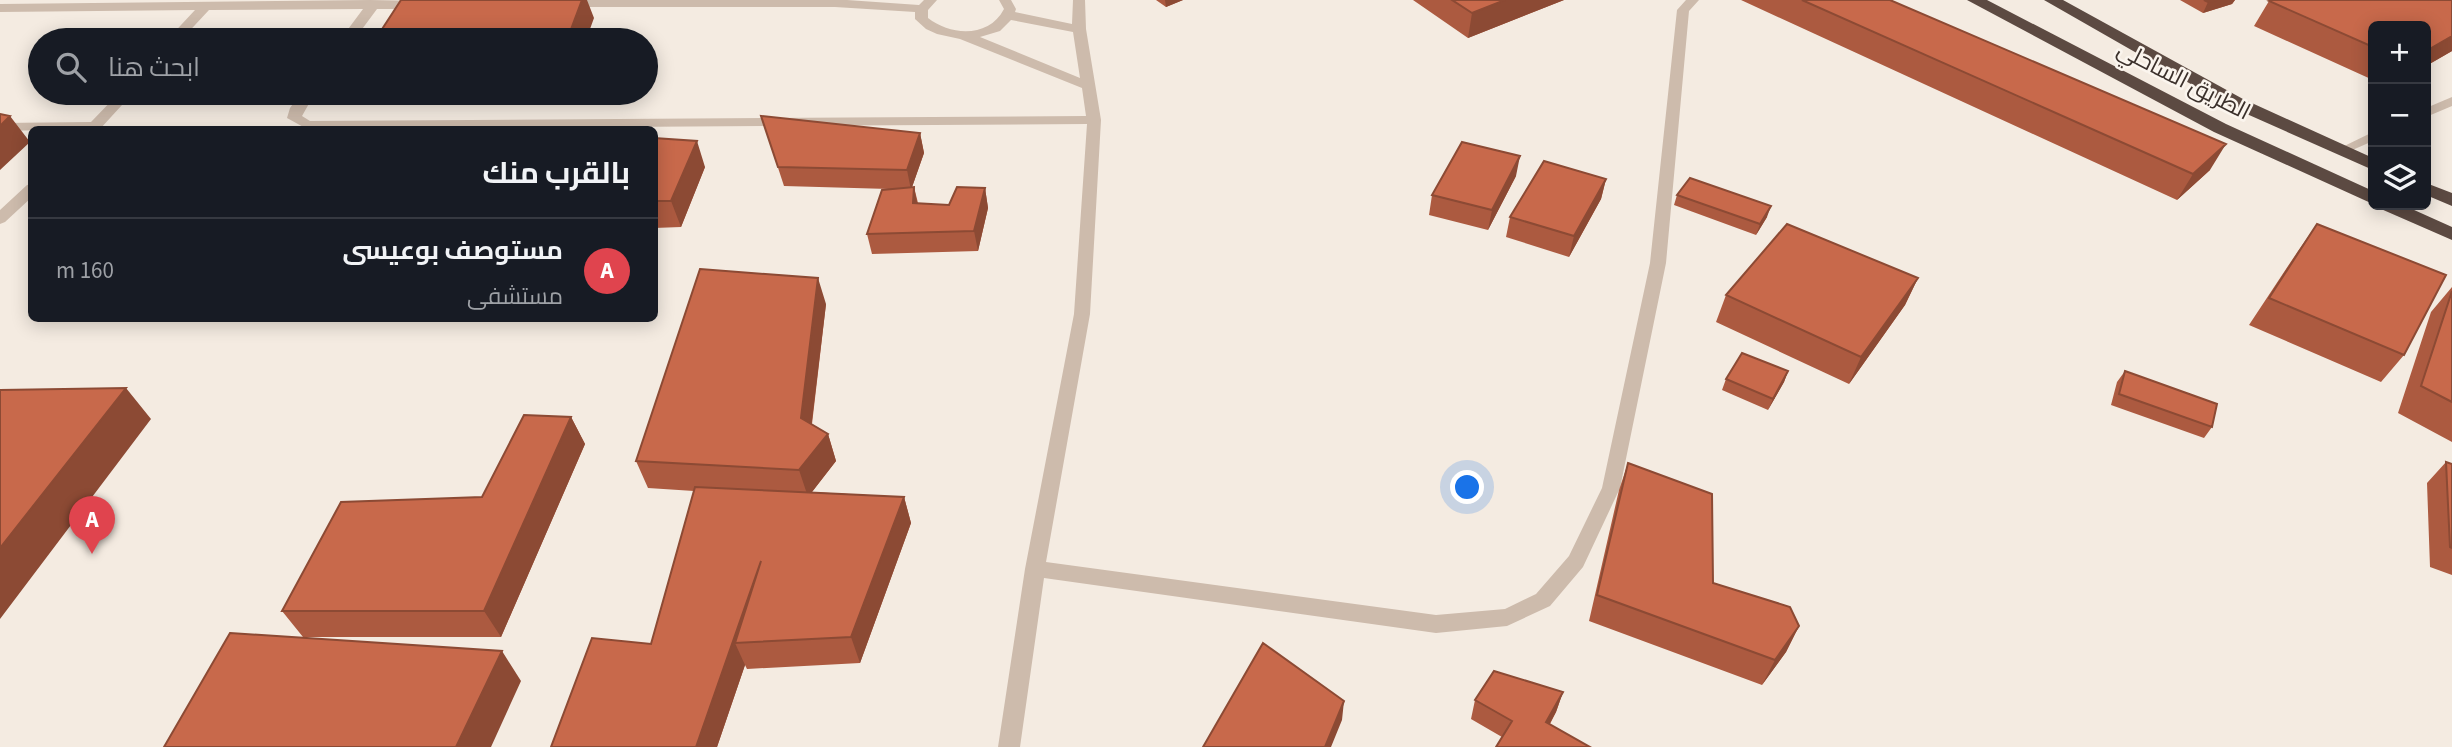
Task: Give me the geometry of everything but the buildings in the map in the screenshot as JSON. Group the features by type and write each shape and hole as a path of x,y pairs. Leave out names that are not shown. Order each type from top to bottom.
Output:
{"highway":[{"name":"الطريق الساحلي","path":"1975,0 2220,128 2368,196"},
{"name":"الطريق الساحلي","path":"2052,0 2237,103 2368,163"},
{"path":"2431,190 2452,200"},
{"path":"2399,210 2452,234"}],"street":[{"path":"1009,747 1035,569 1082,314 1094,120 1079,29 1079,0"},
{"path":"1035,569 1436,624 1507,617 1543,600 1576,561 1611,488 1658,263 1683,10 1693,0"},
{"path":"0,9 375,2 441,5"},
{"path":"356,28 375,2"},
{"path":"550,4 926,5 921,19 929,28 944,34 962,35 991,29 1010,5 1079,29"},
{"path":"185,28 205,7"},
{"path":"962,35 1088,86"},
{"path":"2431,111 2452,101"},
{"path":"95,126 115,105"},
{"path":"299,105 294,118 307,125 1094,120"},
{"path":"0,127 28,127"},
{"path":"2341,151 2368,138"},
{"path":"0,219 28,192"}],"place":[{"name":"مستوصف بوعيسى","path":"92,554"}]}
